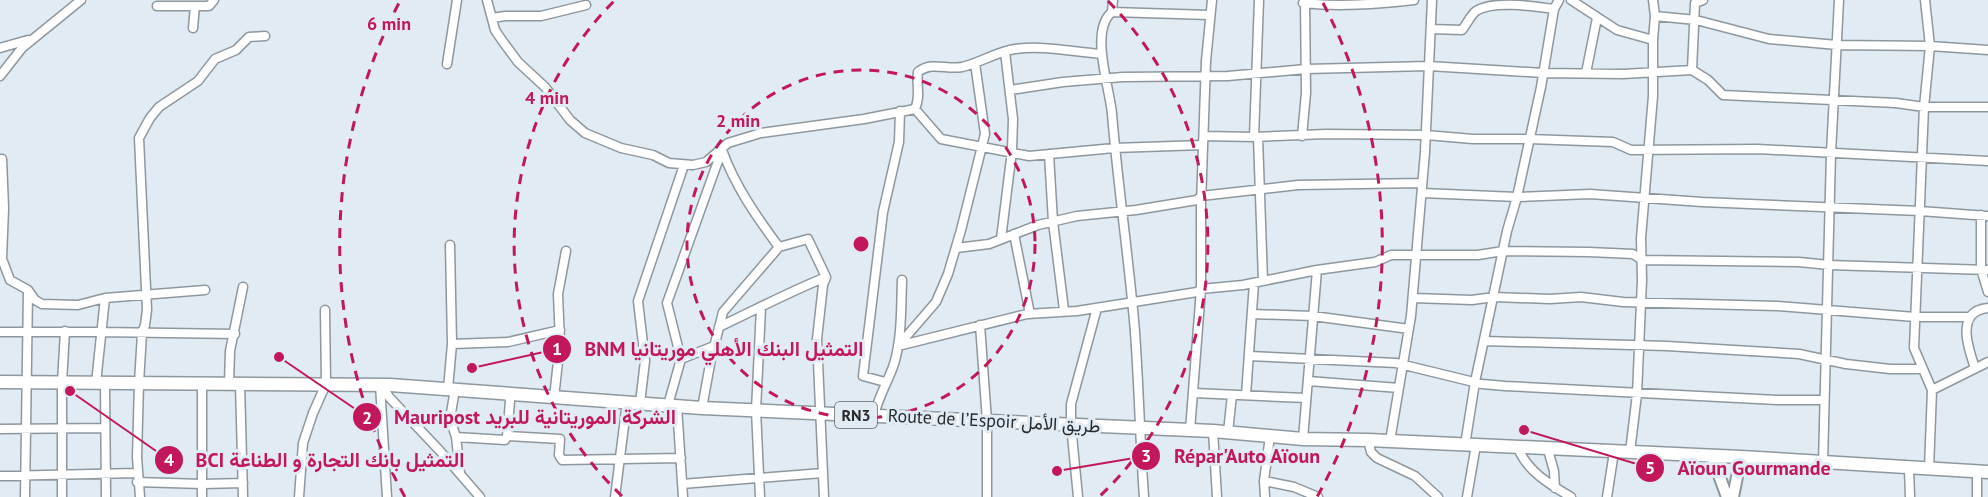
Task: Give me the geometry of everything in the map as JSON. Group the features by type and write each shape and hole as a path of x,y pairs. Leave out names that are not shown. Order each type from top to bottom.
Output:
{"highway":[{"name":"Route de l’Espoir طريق الأمل","path":"0,382 381,385 702,408 1213,431 1303,439 1741,457 1983,472"}],"main road":[{"path":"1712,456 1727,497"},
{"path":"1733,497 1741,457"}],"street":[{"path":"0,76 13,58 35,37 81,0"},
{"path":"157,6 209,6 214,0"},
{"path":"447,64 457,0"},
{"path":"487,0 495,30 518,62 544,87 570,120 585,133 621,148 653,155 669,163 693,165 706,162 728,143 761,132 864,119 915,109"},
{"path":"1112,12 1113,0"},
{"path":"1190,430 1201,289 1203,141 1212,0"},
{"path":"1246,395 1252,314 1259,282 1255,74 1259,0"},
{"path":"1302,136 1306,69 1304,1 1350,5 1414,0"},
{"path":"1390,441 1413,298 1426,135 1432,0"},
{"path":"1467,497 1475,382 1517,197 1554,9 1559,0"},
{"path":"1571,0 1617,30 1653,40"},
{"path":"1630,452 1639,346 1641,238 1654,72 1653,0"},
{"path":"1692,70 1695,3 1703,0"},
{"path":"1823,463 1831,153 1839,0"},
{"path":"1925,0 1930,46 1924,107 1914,348 1921,369 1932,390 1929,469"},
{"path":"1431,29 1462,30 1474,12 1486,4 1498,2 1554,9"},
{"path":"492,18 540,16 586,5"},
{"path":"193,28 195,6"},
{"path":"1144,497 1132,303 1112,112 1102,54 1102,28 1107,16 1112,12 1210,15"},
{"path":"1655,16 1696,20 1769,39 1837,45 1930,46 1988,50"},
{"path":"1586,74 1597,18"},
{"path":"140,497 137,478 139,383 142,333 146,319 146,295 139,138 159,107 198,81 215,60 236,50 249,37 265,36"},
{"path":"0,48 35,37"},
{"path":"915,109 919,97 918,72 924,68 941,65 962,67 1013,49 1052,49 1102,54"},
{"path":"1000,239 1012,151 1013,119 1005,52"},
{"path":"898,346 936,302 956,248 985,134 975,63"},
{"path":"1010,90 1062,82 1141,76 1228,76 1306,69 1429,66 1586,74 1692,70 1708,80 1723,95 1896,103 1924,107 1988,107"},
{"path":"915,109 941,139 1029,156 1256,137 1326,134 1613,142 1631,150 1758,149 1988,161"},
{"path":"885,382 863,376 883,212 899,142 900,111"},
{"path":"722,149 729,171 745,199 779,247"},
{"path":"682,497 681,458 672,405 681,359 667,303 722,149"},
{"path":"1049,154 1053,222 1064,310"},
{"path":"2,159 4,208 1,259 10,280 28,290 35,300 42,304 78,306 105,298 205,290"},
{"path":"640,403 645,361 638,301 684,165"},
{"path":"956,248 989,243 1077,216 1197,201 1202,196 1298,185 1422,188 1517,197 1590,194 1984,216 1984,270 1988,292"},
{"path":"1014,234 1030,314"},
{"path":"702,408 723,312 779,247 808,239 826,277"},
{"path":"450,245 452,344 450,419 456,437 460,473"},
{"path":"554,398 560,330 558,294 566,251"},
{"path":"898,346 1030,314 1132,303 1197,292 1201,289 1259,282 1317,270 1375,262 1391,255 1478,255 1503,251 1632,254 1642,260 1799,262 1984,270"},
{"path":"1303,439 1317,270"},
{"path":"719,327 785,294 826,277"},
{"path":"824,497 817,339 822,285 826,277"},
{"path":"874,416 877,402 894,365 898,346 903,280"},
{"path":"243,287 230,351 243,497"},
{"path":"25,497 28,290"},
{"path":"1413,298 1472,300 1494,297 1550,299 1581,297 1623,302 1827,310 1915,317 1970,317"},
{"path":"105,298 101,332 101,383 105,428 106,497"},
{"path":"760,497 756,410 761,308"},
{"path":"1078,497 1071,404 1097,308"},
{"path":"1975,368 1966,341 1970,317 1978,309 1988,308"},
{"path":"299,497 303,443 326,384 326,310"},
{"path":"1252,314 1313,316 1409,329"},
{"path":"980,325 987,421 987,497"},
{"path":"452,344 508,342 560,330"},
{"path":"0,332 235,334"},
{"path":"62,497 61,428 65,332"},
{"path":"1484,341 1799,354 1846,364 1890,369 1921,369"},
{"path":"681,359 714,346"},
{"path":"1249,356 1396,363 1475,382 1505,386 1777,400 1824,400"},
{"path":"1932,390 1988,362"},
{"path":"1308,381 1399,388"},
{"path":"202,383 202,497"},
{"path":"381,385 389,397 480,497"},
{"path":"381,385 387,497"},
{"path":"456,437 506,441 510,401 508,393"},
{"path":"1194,393 1306,398"},
{"path":"1228,432 1232,395"},
{"path":"615,497 627,402"},
{"path":"0,429 105,428"},
{"path":"1213,431 1217,497"},
{"path":"507,436 560,439 559,455 562,460 681,458"},
{"path":"1265,497 1264,481 1270,436"},
{"path":"1368,440 1371,452 1377,458 1415,477 1438,497"},
{"path":"1518,447 1527,465 1570,497"},
{"path":"1548,450 1554,471 1555,488"},
{"path":"1607,497 1614,452"},
{"path":"1909,469 1910,497"},
{"path":"1977,497 1983,472"},
{"path":"682,483 823,473"},
{"path":"0,476 106,474 202,484 243,483"},
{"path":"1264,481 1294,487 1318,497"}],"place":[{"name":"Mauripost الشركة الموريتانية للبريد","path":"279,357"},
{"name":"BNM التمثيل البنك الأهلي موريتانيا","path":"472,368"},
{"name":"BCI التمثيل بانك التجارة و الطناعة","path":"70,391"},
{"name":"Aïoun Gourmande","path":"1524,430"},
{"name":"Répar'Auto Aïoun","path":"1057,471"}]}
